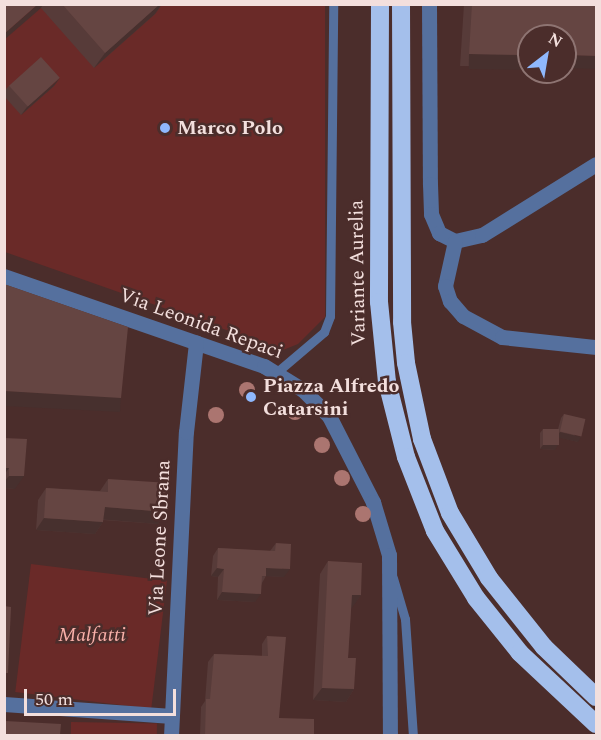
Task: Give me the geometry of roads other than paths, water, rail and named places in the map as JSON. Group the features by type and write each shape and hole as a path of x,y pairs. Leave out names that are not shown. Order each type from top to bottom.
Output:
{"highway":[{"name":"Variante Aurelia","path":"380,4 378,302 387,382 405,457 435,531 476,598 520,653 597,724"},
{"path":"401,4 402,322 406,363 422,438 450,513 489,578 544,647 597,697"}],"street":[{"path":"429,4 431,214 439,233 456,241 482,234 597,164"},
{"path":"456,241 445,286 450,301 463,316 502,337 597,346"},
{"name":"Via Leonida Repaci","path":"4,276 277,372 319,404 342,436 373,502 391,573 390,735"},
{"name":"Via Leone Sbrana","path":"171,735 186,432 196,343"},
{"path":"4,704 172,716"}],"lane":[{"path":"277,372 324,332 330,316 333,4"},
{"path":"391,573 405,619 413,735"}],"place":[{"name":"Marco Polo","path":"165,128"},
{"name":"Piazza Alfredo Catarsini","path":"251,397"}],"park label":[{"name":"Malfatti","path":"92,635"}]}
